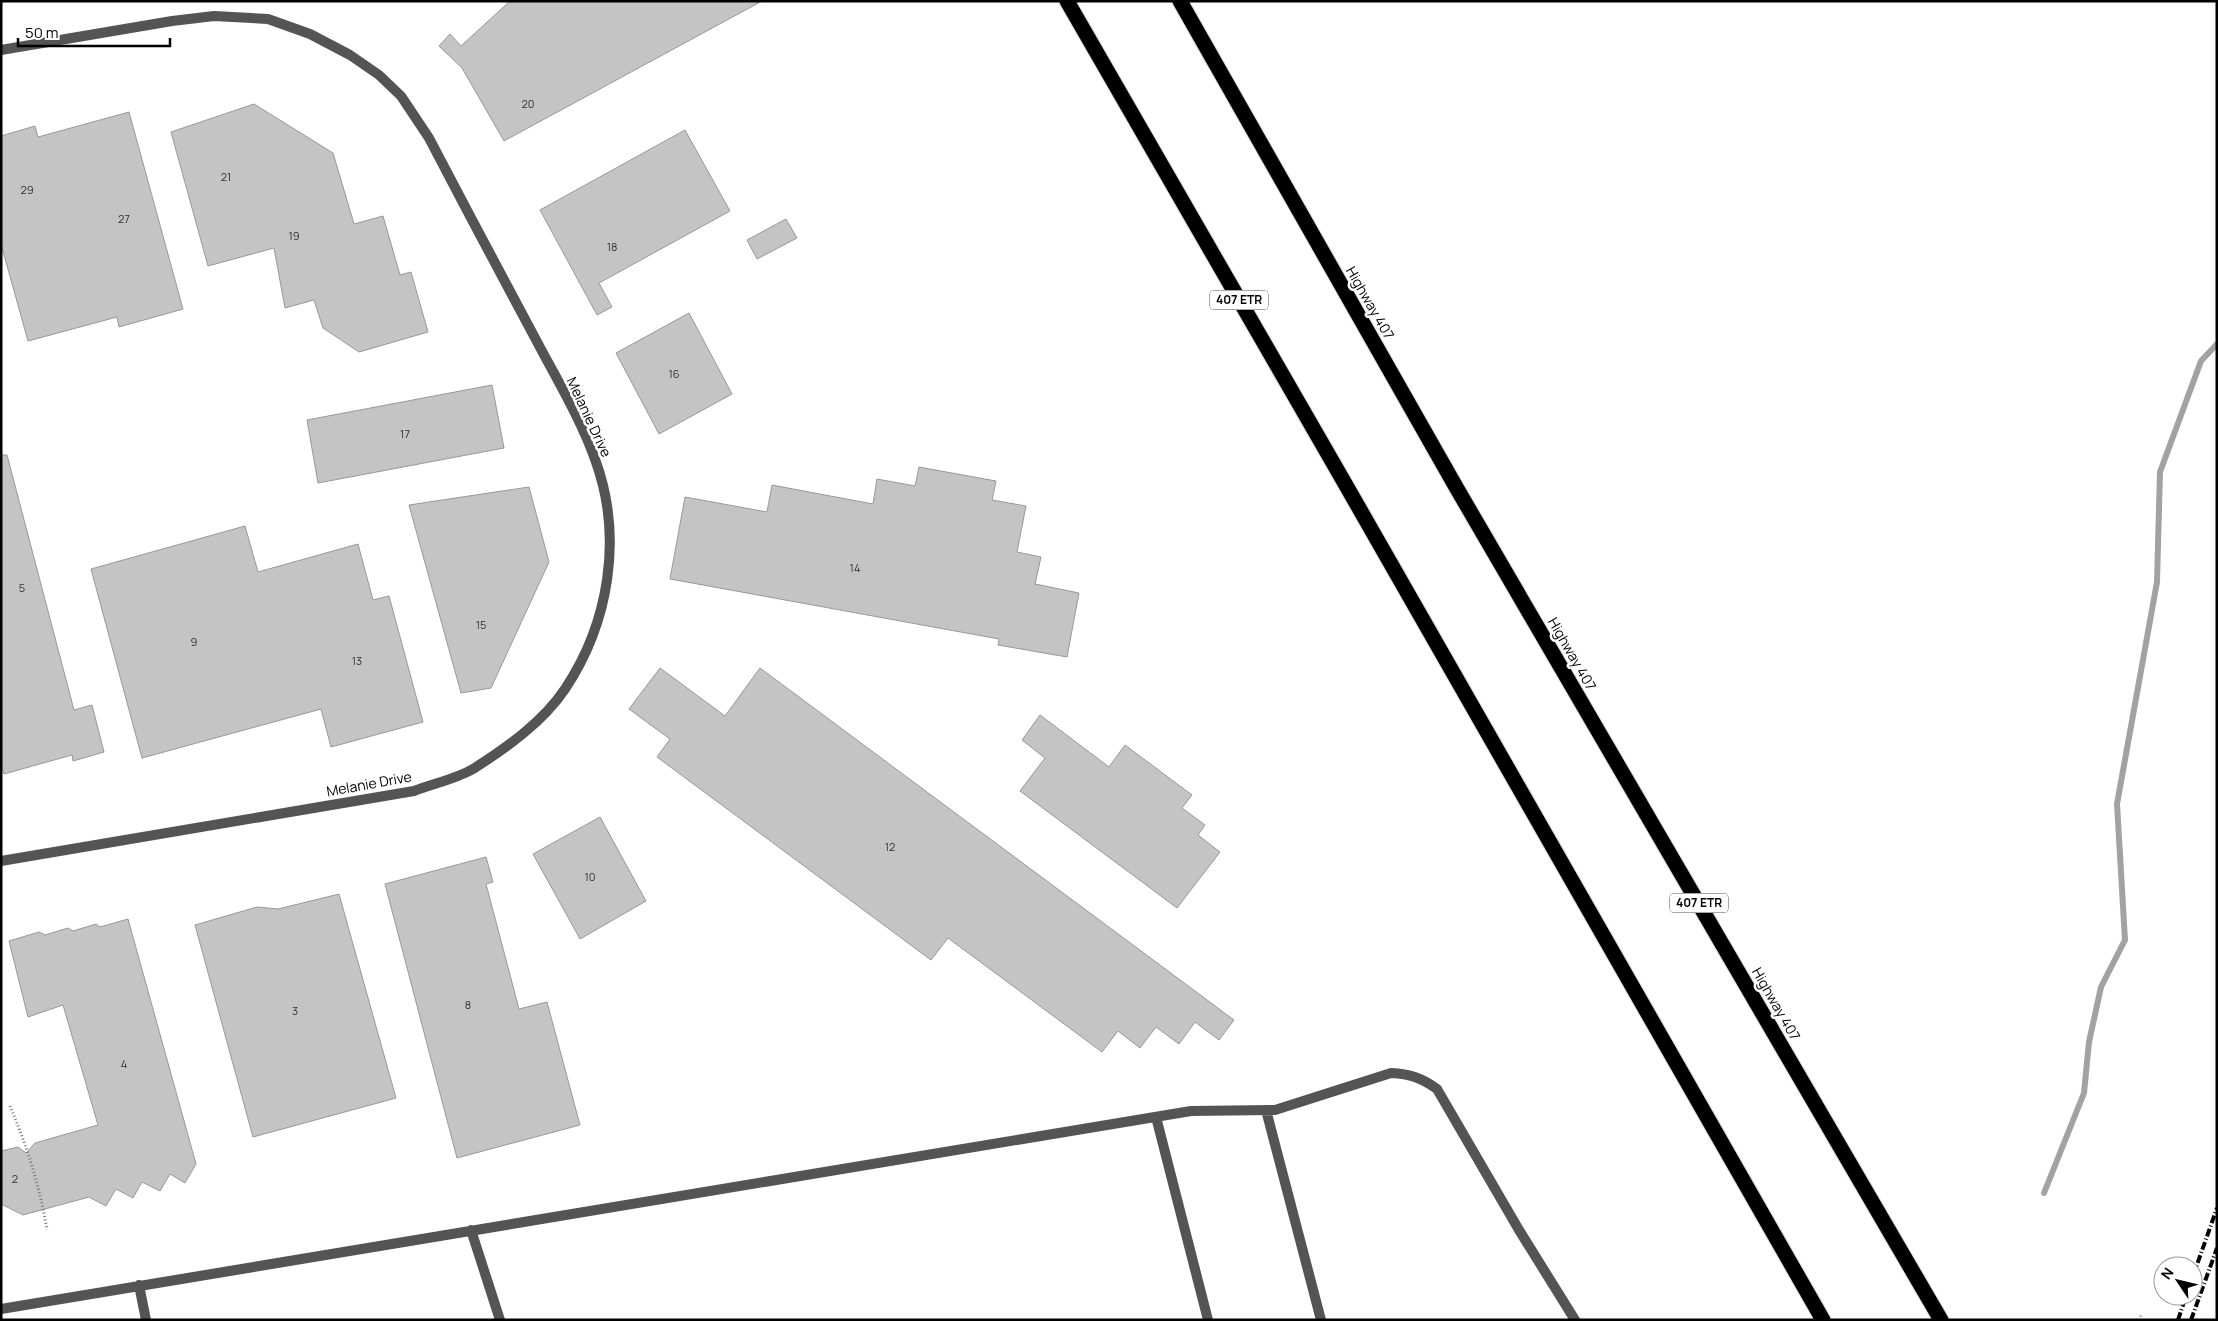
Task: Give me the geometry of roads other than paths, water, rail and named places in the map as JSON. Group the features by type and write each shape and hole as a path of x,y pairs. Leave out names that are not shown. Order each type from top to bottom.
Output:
{"highway":[{"name":"407 ETR","path":"1066,1 1348,487 1823,1320"},
{"name":"Highway 407","path":"1180,1 1456,487 1941,1320"}],"street":[{"name":"Melanie Drive","path":"1,50 172,21 214,16 268,19 310,34 350,55 379,75 402,96 429,138 572,409 596,463 607,508 610,561 599,617 585,654 564,691 532,727 472,770 414,791 1,861"},
{"path":"1,1309 1191,1111 1275,1110 1392,1074 1409,1074 1424,1080 1437,1090 1519,1230 1575,1320"},
{"path":"1266,1110 1321,1320"},
{"path":"1156,1117 1208,1320"},
{"path":"471,1230 500,1320"},
{"path":"138,1285 146,1320"}],"waterway":[{"path":"2044,1193 2084,1093 2089,1042 2101,987 2125,940 2117,804 2157,582 2160,472 2201,361 2217,344"}],"railway":[{"path":"2200,1256 2217,1208"},
{"path":"2191,1320 2217,1248"},
{"path":"2178,1320 2183,1306"}]}
